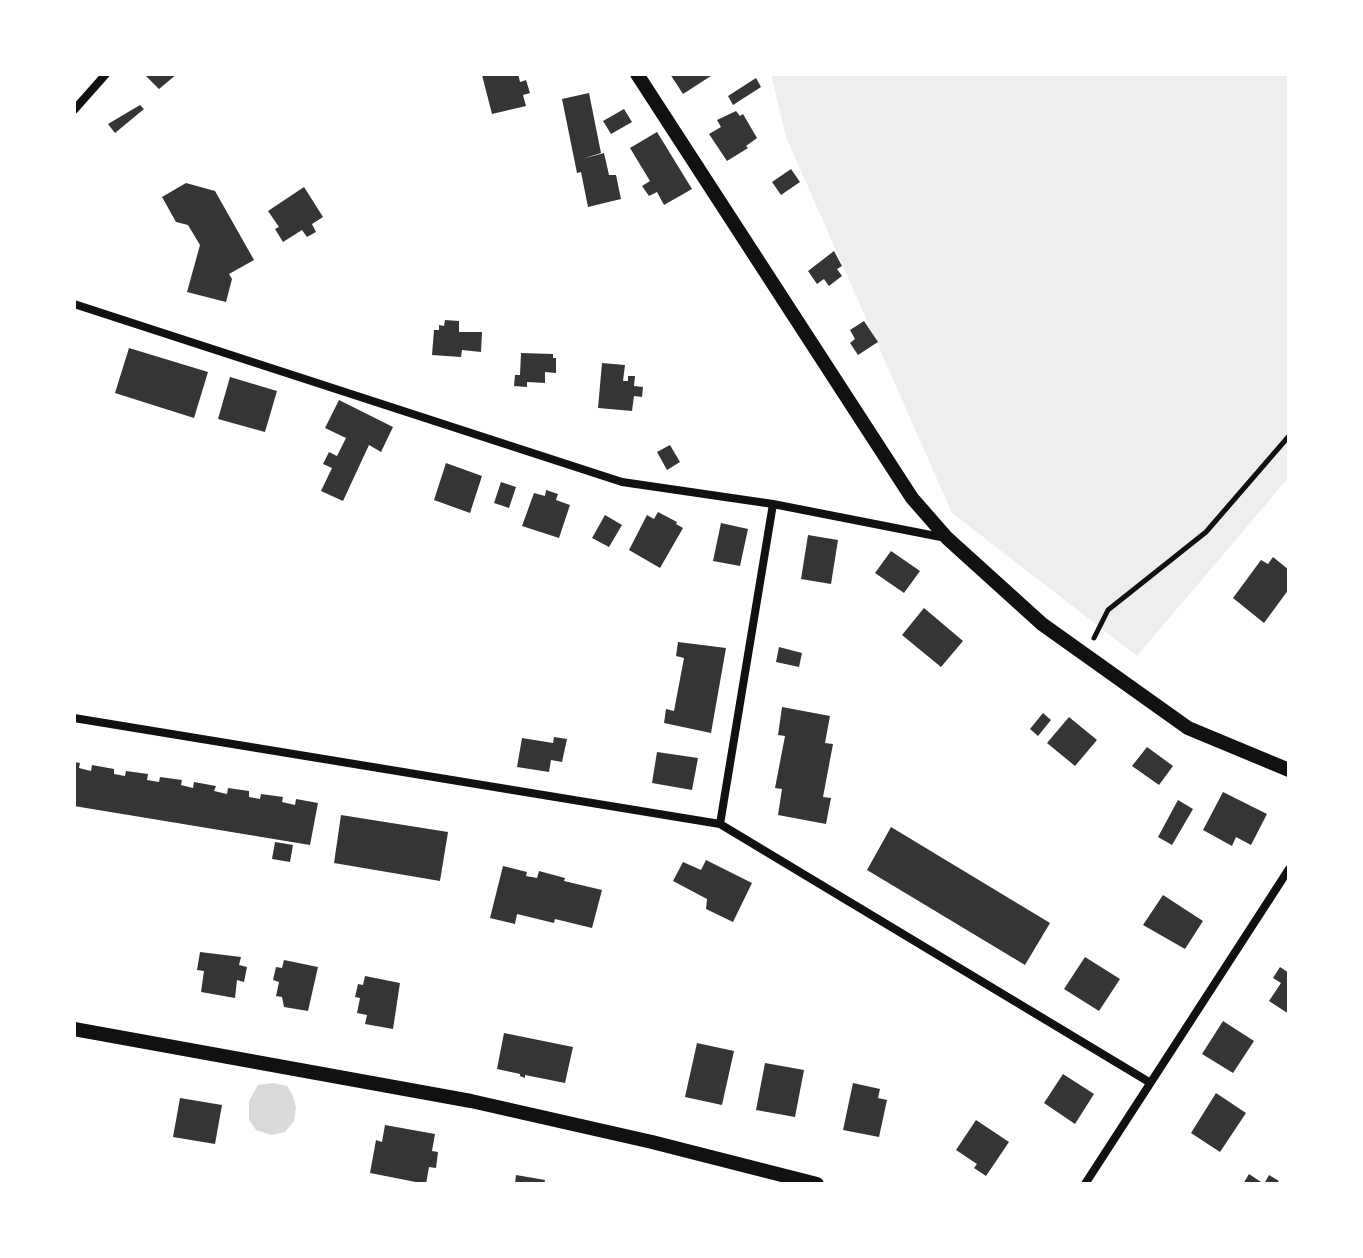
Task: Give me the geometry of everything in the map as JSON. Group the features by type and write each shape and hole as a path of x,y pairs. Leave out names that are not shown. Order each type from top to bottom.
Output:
{"street":[{"path":"74,110 106,74"},
{"path":"637,74 912,498 947,538 1042,624 1188,728 1289,770"},
{"path":"74,304 622,482 773,504 947,538"},
{"path":"720,824 773,504"},
{"path":"74,718 720,824 1149,1082"},
{"path":"1085,1184 1289,869"},
{"path":"74,1029 471,1101 817,1184"}],"path":[{"path":"1085,656 1108,610 1206,532 1289,436"}],"shaded area":[{"path":"771,74 1289,74 1289,477 1137,656 952,513 786,137"},
{"path":"273,1083 287,1086 296,1107 294,1121 285,1132 271,1135 256,1130 249,1120 249,1101 258,1085"}],"building":[{"path":"144,74 177,74 159,89"},
{"path":"518,74 520,82 526,80 530,93 523,95 526,106 492,114 482,75"},
{"path":"670,74 714,74 683,94"},
{"path":"756,78 761,87 733,105 728,96"},
{"path":"589,93 601,153 582,159 604,153 609,175 616,175 621,199 588,207 581,172 577,173 562,99"},
{"path":"140,105 144,109 115,133 108,124"},
{"path":"624,109 632,122 611,134 603,121"},
{"path":"736,111 740,116 743,114 757,138 746,146 748,148 727,161 709,134 721,127 717,120"},
{"path":"657,132 692,189 664,205 657,192 649,196 642,186 650,181 630,148"},
{"path":"791,169 800,182 781,195 772,182"},
{"path":"186,183 215,191 254,260 229,274 232,279 226,302 187,292 200,245 188,225 176,222 162,197"},
{"path":"304,187 323,217 312,224 316,232 307,237 302,230 283,242 275,229 279,227 268,211"},
{"path":"834,251 842,266 837,269 842,276 829,286 824,279 817,284 808,271"},
{"path":"445,320 459,321 459,332 482,332 481,352 462,350 461,357 432,355 434,330 439,330 439,325 444,326"},
{"path":"864,321 878,342 858,355 850,343 855,339 850,330"},
{"path":"129,348 208,372 194,418 115,393"},
{"path":"521,353 553,354 556,373 545,372 545,383 527,382 527,387 514,386 515,375 520,375"},
{"path":"602,363 625,365 623,381 628,381 628,376 635,376 634,386 643,387 642,397 634,396 632,411 598,408"},
{"path":"230,377 277,391 265,432 218,419"},
{"path":"339,400 393,427 381,452 369,445 343,501 321,491 332,468 323,464 329,452 337,456 346,438 325,428"},
{"path":"670,445 680,462 667,470 657,452"},
{"path":"446,463 482,476 470,513 434,500"},
{"path":"501,482 516,487 509,508 494,503"},
{"path":"546,490 558,494 556,500 570,505 559,538 522,526 534,493 545,496"},
{"path":"658,512 683,528 660,568 629,550 647,515 654,519"},
{"path":"605,515 622,525 609,547 592,538"},
{"path":"721,523 748,529 740,566 713,561"},
{"path":"808,535 838,540 831,584 801,579"},
{"path":"891,551 920,571 904,593 875,573"},
{"path":"1273,557 1289,570 1289,589 1264,623 1233,598 1261,560 1268,564"},
{"path":"924,608 963,641 941,667 902,635"},
{"path":"678,642 726,648 711,733 664,723 666,709 674,711 684,658 676,656"},
{"path":"779,647 802,653 799,667 776,662"},
{"path":"782,707 830,716 825,743 833,744 823,797 831,798 826,824 778,815 782,789 775,788 785,736 778,735"},
{"path":"1043,713 1051,720 1038,736 1030,729"},
{"path":"1069,717 1097,740 1075,766 1047,743"},
{"path":"554,737 567,739 562,762 551,760 549,772 517,767 522,738 553,743"},
{"path":"1147,747 1173,766 1159,785 1132,766"},
{"path":"657,752 698,758 692,790 652,783"},
{"path":"74,762 80,763 79,768 91,771 92,765 114,769 114,774 125,776 126,771 148,774 147,780 159,782 160,777 182,780 181,785 193,788 194,782 216,786 214,791 227,794 228,788 249,791 249,797 260,799 261,794 283,797 282,802 295,805 296,799 318,803 310,845 74,806"},
{"path":"1223,792 1267,814 1251,845 1236,837 1232,846 1203,830"},
{"path":"1178,800 1193,809 1172,845 1158,837"},
{"path":"341,815 448,832 440,881 334,863"},
{"path":"891,827 1050,923 1025,965 867,870"},
{"path":"275,842 293,845 290,862 272,859"},
{"path":"706,860 752,883 733,922 706,909 707,899 673,881 683,862 701,870"},
{"path":"503,866 527,872 526,876 537,878 539,871 602,890 592,928 517,914 515,924 490,918"},
{"path":"1163,895 1203,921 1185,949 1143,925"},
{"path":"200,952 241,957 239,965 247,967 244,982 237,980 235,998 201,992 204,971 197,970"},
{"path":"1085,957 1120,979 1099,1011 1064,989"},
{"path":"284,960 318,967 308,1011 284,1007 282,997 276,996 279,982 273,980 276,967 282,968"},
{"path":"1280,967 1289,973 1289,1014 1269,1001 1281,983 1273,978"},
{"path":"365,976 400,983 393,1029 365,1024 367,1015 357,1013 360,998 355,997 358,984 363,985"},
{"path":"1223,1021 1254,1041 1233,1073 1202,1054"},
{"path":"504,1033 573,1047 565,1083 525,1075 525,1078 497,1069"},
{"path":"697,1043 734,1051 722,1105 685,1097"},
{"path":"765,1063 804,1070 795,1117 756,1110"},
{"path":"1063,1074 1094,1094 1075,1124 1044,1103"},
{"path":"853,1083 880,1089 878,1098 887,1100 879,1137 843,1130"},
{"path":"1216,1093 1246,1113 1220,1152 1191,1133"},
{"path":"180,1098 222,1105 215,1144 173,1137"},
{"path":"976,1120 1009,1142 986,1176 974,1168 977,1164 956,1150"},
{"path":"385,1125 435,1134 432,1151 438,1152 436,1168 429,1167 426,1184 370,1173 376,1140 382,1142"},
{"path":"1249,1174 1264,1184 1243,1184"},
{"path":"516,1175 545,1180 544,1184 515,1184"},
{"path":"1269,1175 1279,1181 1276,1184 1264,1184"}]}
